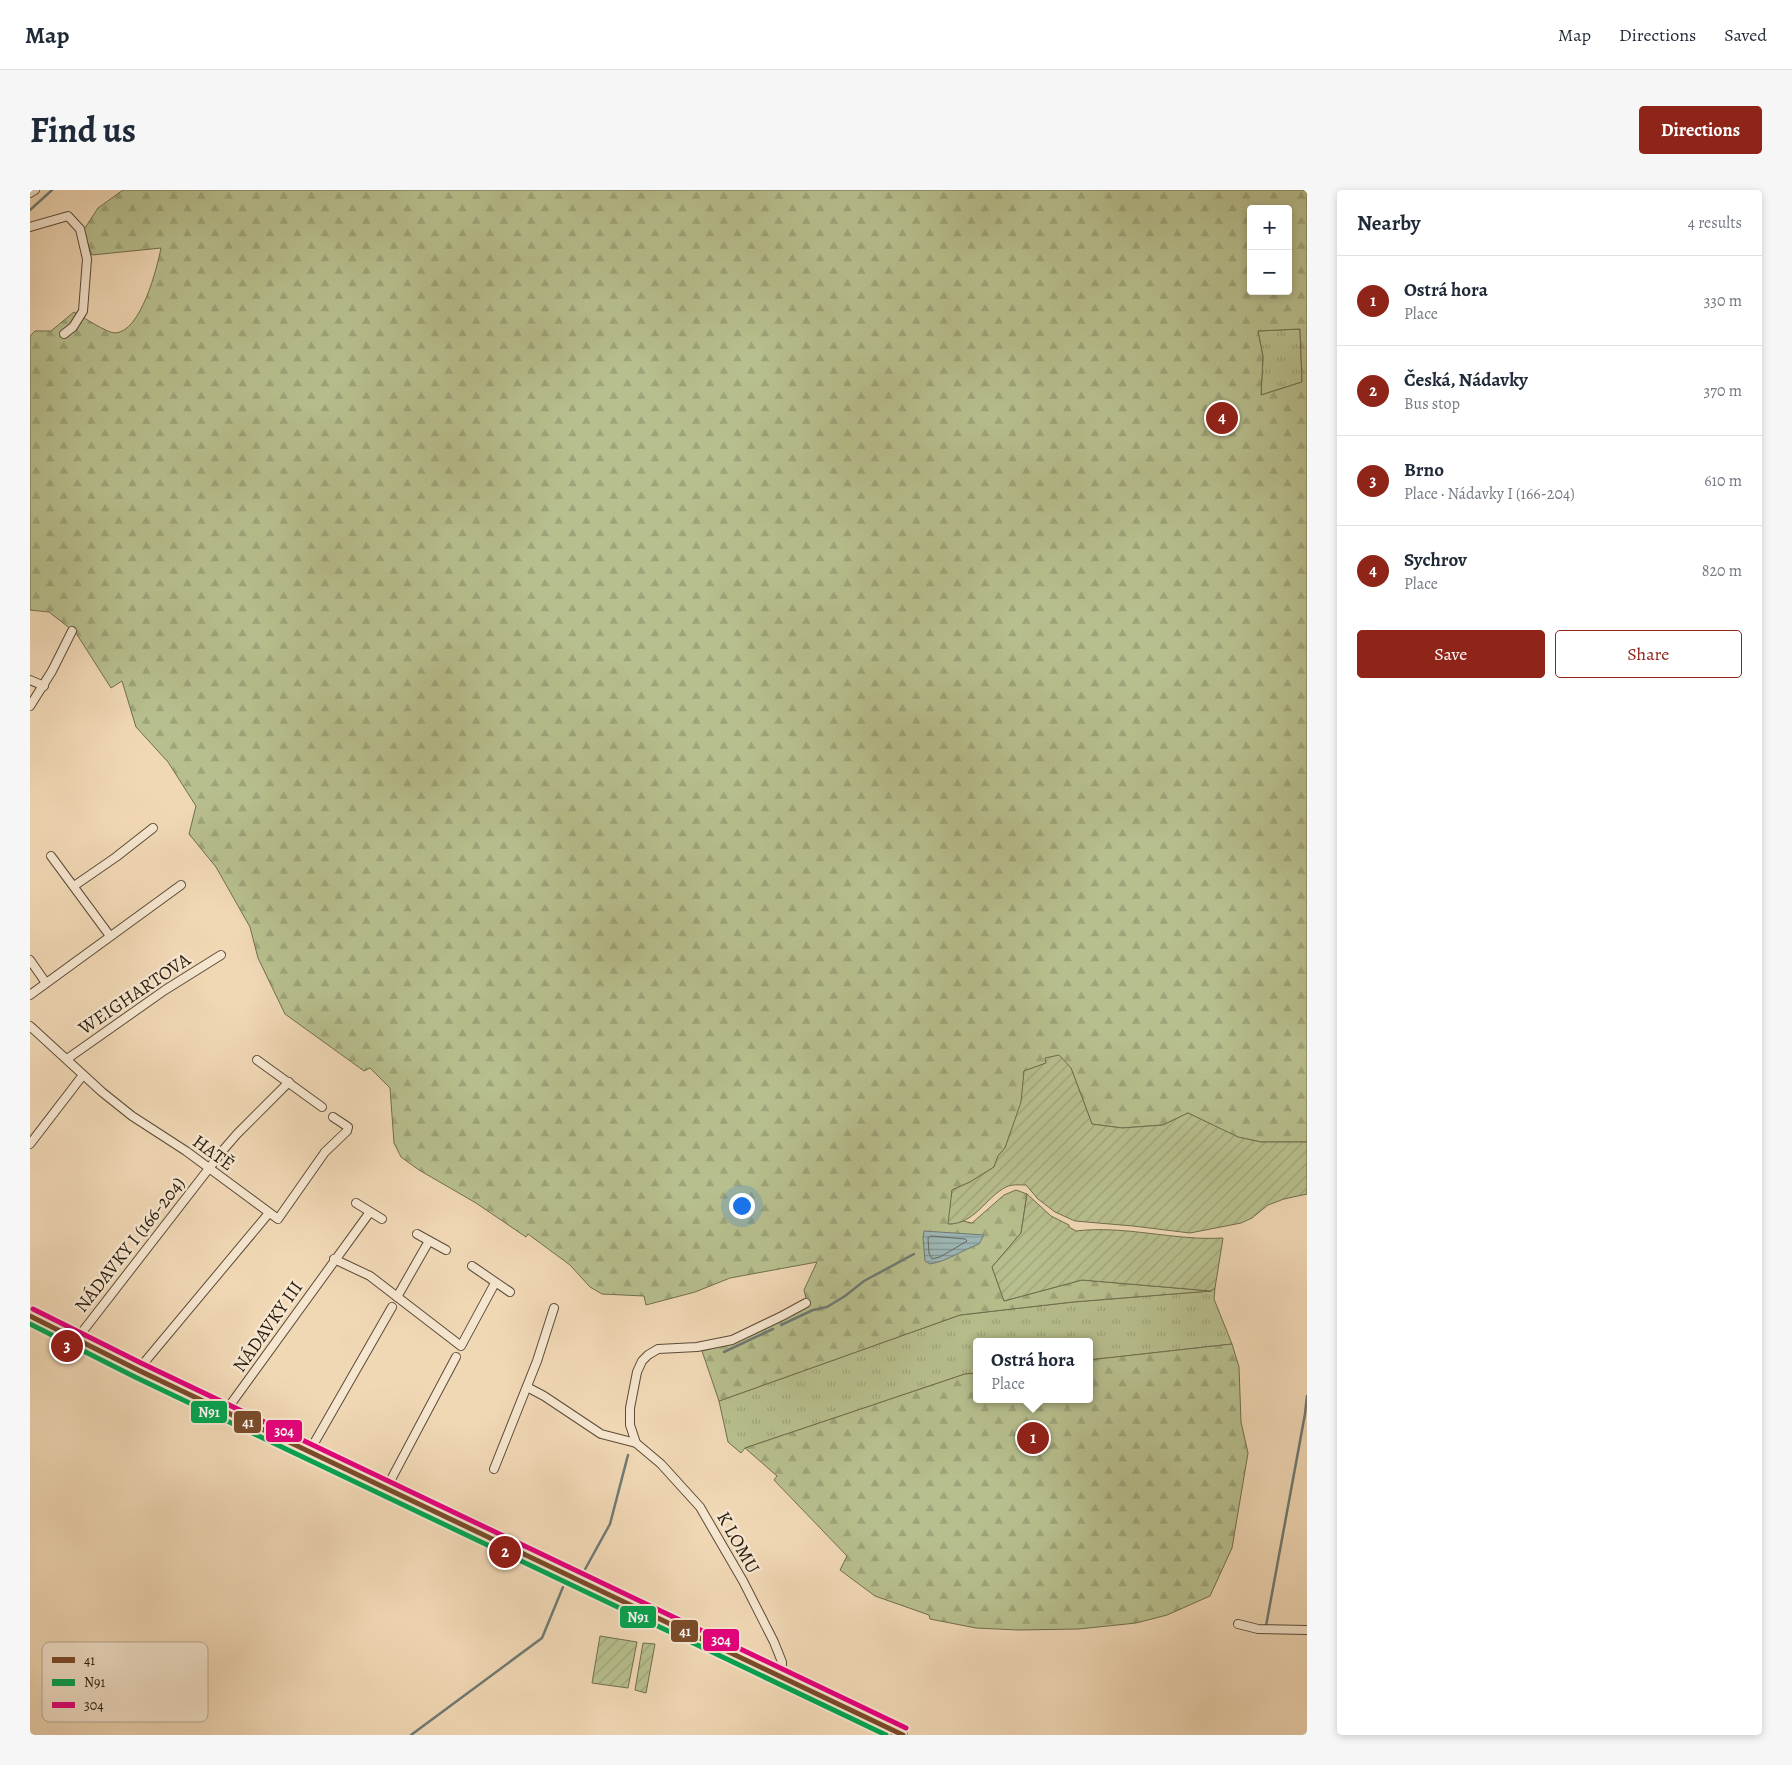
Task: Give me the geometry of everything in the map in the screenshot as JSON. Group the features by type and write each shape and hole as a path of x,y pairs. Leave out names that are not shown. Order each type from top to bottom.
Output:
{"street":[{"path":"30,193 35,190"},
{"path":"30,227 68,216 80,229 87,259 84,318 64,334"},
{"path":"30,706 44,686 72,632"},
{"path":"30,680 44,686"},
{"path":"74,886 153,828"},
{"path":"51,856 110,936"},
{"path":"30,996 46,982 181,885"},
{"name":"WEIGHARTOVA","path":"67,1059 165,990 221,955"},
{"path":"30,960 46,982"},
{"name":"HATĚ","path":"30,1026 83,1075 132,1116 209,1168 269,1213"},
{"path":"257,1060 322,1107"},
{"path":"30,1144 83,1075"},
{"name":"NÁDAVKY I (166-204)","path":"76,1340 237,1134 289,1082"},
{"path":"138,1370 269,1213 278,1219 325,1152 347,1131 348,1127 333,1117"},
{"path":"356,1203 382,1219"},
{"name":"NÁDAVKY III","path":"225,1412 334,1259 370,1212"},
{"path":"417,1234 446,1250"},
{"path":"397,1297 429,1241"},
{"path":"334,1259 370,1276 461,1346 495,1283"},
{"path":"472,1266 510,1292"},
{"path":"636,1443 630,1425 630,1408 637,1372 642,1361 648,1355 658,1350 697,1347 732,1340 806,1303"},
{"path":"309,1452 392,1307"},
{"path":"494,1470 527,1387 554,1308"},
{"path":"30,1316 225,1412 903,1735"},
{"path":"386,1489 456,1357"},
{"name":"K LOMU","path":"527,1387 544,1396 601,1434 636,1443 661,1464 700,1507 709,1520 774,1642 782,1662 782,1676"},
{"path":"1238,1624 1258,1629 1307,1630"}],"green space":[{"path":"123,190 1307,190 1307,1142 1261,1142 1237,1137 1188,1113 1163,1125 1122,1128 1092,1124 1071,1068 1045,1059 1047,1063 1024,1071 1022,1102 1005,1148 998,1156 994,1167 970,1182 952,1190 950,1224 963,1221 972,1223 1004,1195 1016,1190 1027,1194 1021,1233 992,1267 1004,1301 1082,1280 1211,1291 1073,1302 960,1315 719,1401 702,1351 736,1342 808,1307 804,1290 817,1262 730,1278 695,1292 646,1305 644,1296 602,1294 590,1287 570,1265 528,1234 526,1237 476,1203 419,1170 401,1157 394,1143 390,1088 370,1068 364,1071 285,1014 258,958 250,927 216,867 189,834 196,806 168,762 136,727 122,681 111,688 76,633 49,612 30,610 30,336 35,331 51,331 74,312 111,332 115,333 124,330 133,322 146,298 156,270 161,248 92,255 83,231 98,208","holes":["1300,329 1302,382 1261,395 1263,357 1258,331"]},
{"path":"1300,329 1302,382 1261,395 1263,357 1258,331"},
{"path":"1059,1055 1071,1068 1092,1124 1122,1128 1163,1125 1188,1113 1238,1137 1261,1142 1307,1142 1307,1194 1268,1205 1252,1218 1241,1223 1190,1233 1075,1221 1055,1212 1038,1199 1026,1185 1013,1185 999,1192 965,1220 948,1224 952,1190 970,1182 994,1167 998,1156 1005,1148 1021,1102 1024,1071 1046,1063 1045,1058"},
{"path":"1027,1194 1051,1216 1069,1225 1069,1227 1076,1231 1113,1230 1186,1237 1223,1238 1215,1288 1211,1291 1082,1280 1004,1301 992,1267 1021,1233"},
{"path":"1215,1288 1214,1299 1232,1344 1093,1360 1093,1338 973,1338 973,1373 965,1374 745,1448 741,1453 728,1442 719,1401 960,1315 1073,1302 1211,1291"},
{"path":"1232,1344 1239,1367 1241,1422 1248,1453 1232,1548 1210,1596 1167,1615 1136,1623 1079,1629 1018,1630 976,1628 930,1619 929,1615 875,1596 840,1570 847,1556 774,1480 777,1476 745,1448 965,1374 973,1373 973,1403 1093,1403 1093,1360"},
{"path":"600,1636 637,1642 628,1688 592,1683"},
{"path":"643,1643 655,1644 646,1693 635,1690"}],"water":[{"path":"924,1231 984,1235 979,1244 930,1264 925,1261"}],"waterway":[{"path":"30,210 52,190"},
{"path":"781,1325 813,1310 827,1307 864,1281 914,1254"},
{"path":"724,1352 773,1329"},
{"path":"1266,1626 1307,1396"},
{"path":"583,1573 610,1524 628,1455"},
{"path":"411,1735 542,1638 563,1587"}],"transit line":[{"name":"304","path":"33,1309 141,1363 906,1728"},
{"name":"41","path":"30,1316 138,1370 903,1735"},
{"name":"N91","path":"30,1324 135,1377 886,1735"}],"place":[{"name":"Sychrov","path":"1222,418"},
{"name":"Brno","path":"67,1346"},
{"name":"Ostrá hora","path":"1033,1438"},
{"name":"Česká, Nádavky","path":"505,1552"}]}
